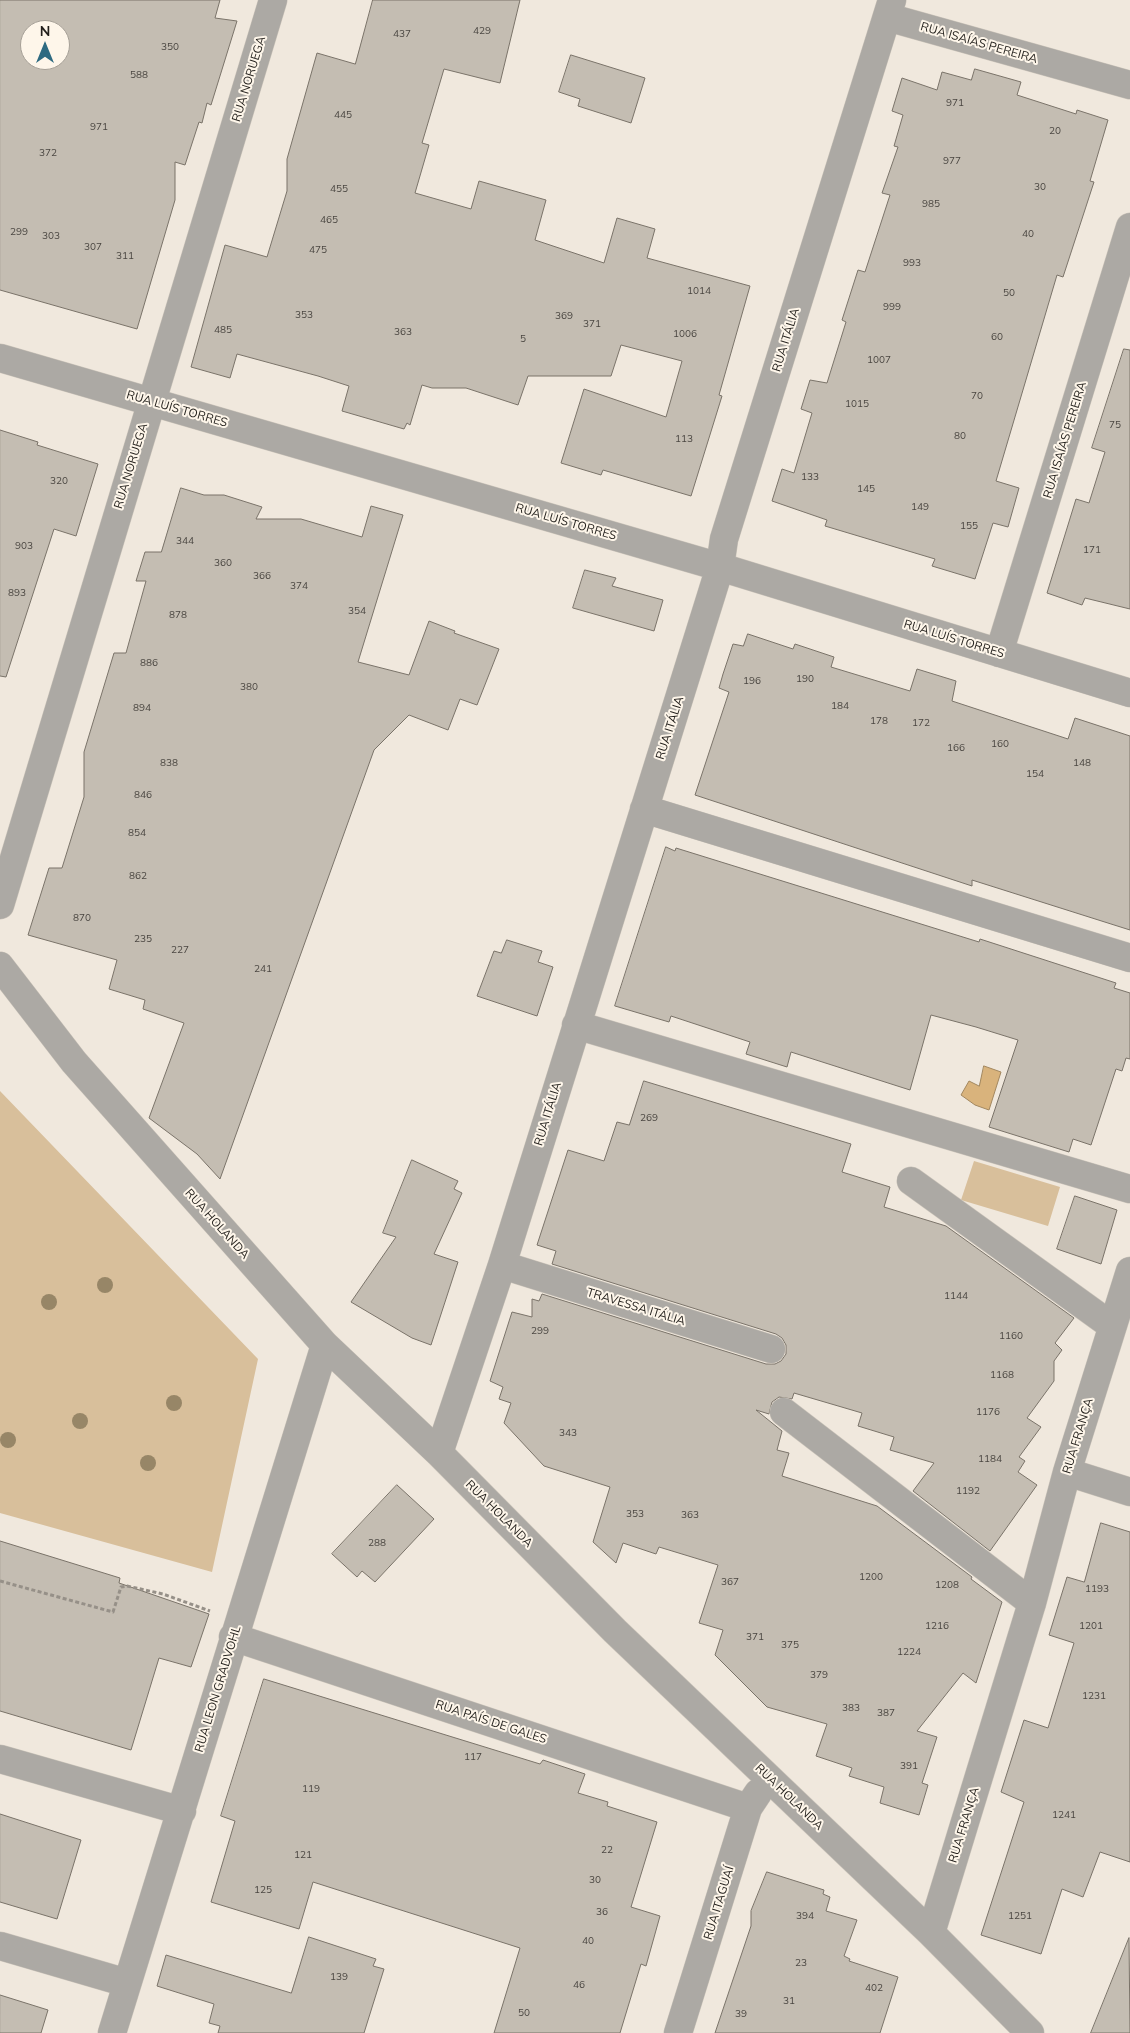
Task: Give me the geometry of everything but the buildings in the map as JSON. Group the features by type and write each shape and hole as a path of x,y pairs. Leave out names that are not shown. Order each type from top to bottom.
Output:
{"street":[{"name":"RUA NORUEGA","path":"0,905 150,401 273,0"},
{"name":"RUA ISAÍAS PEREIRA","path":"889,9 1130,85"},
{"name":"RUA ITÁLIA","path":"439,1453 502,1265 720,567 724,539 889,9"},
{"name":"RUA ISAÍAS PEREIRA","path":"999,653 1130,226"},
{"name":"RUA LUÍS TORRES","path":"0,358 720,567 1130,693"},
{"path":"644,809 1130,958"},
{"name":"RUA HOLANDA","path":"0,966 74,1062 325,1345 439,1453 616,1631 931,1933 1030,2033"},
{"path":"576,1024 1130,1189"},
{"path":"911,1181 1112,1326"},
{"name":"TRAVESSA ITÁLIA","path":"502,1265 771,1349"},
{"name":"RUA FRANÇA","path":"931,1933 1032,1603 1067,1472 1130,1271"},
{"name":"RUA LEON GRADVOHL","path":"112,2033 325,1345"},
{"path":"784,1412 1032,1603"},
{"path":"1067,1472 1130,1492"},
{"name":"RUA PAÍS DE GALES","path":"236,1629 748,1808"},
{"path":"0,1760 182,1811"},
{"name":"RUA ITAGUAÍ","path":"678,2033 748,1808 768,1777"},
{"path":"0,1946 127,1983"}],"path":[{"path":"0,1581 112,1612 121,1586 127,1586 163,1594 236,1629"}],"shaded area":[{"path":"984,1066 1001,1072 989,1110 975,1105 961,1095 969,1081 979,1086"},
{"path":"0,1091 258,1359 212,1572 0,1513"},
{"path":"974,1161 1060,1187 1048,1226 961,1200"}]}
